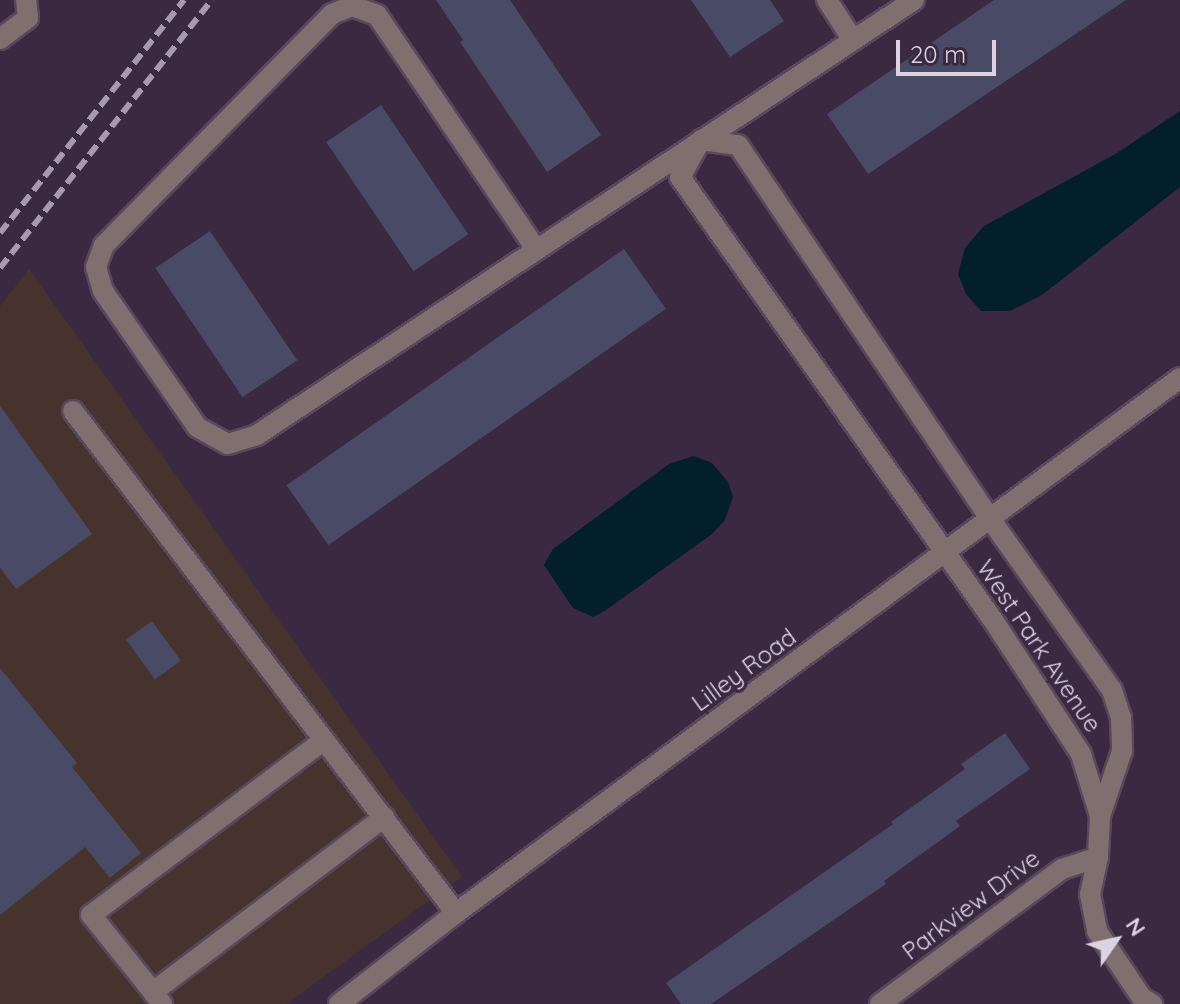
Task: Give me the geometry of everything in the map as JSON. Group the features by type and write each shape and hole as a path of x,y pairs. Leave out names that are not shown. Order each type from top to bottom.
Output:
{"street":[{"path":"827,0 853,40"},
{"path":"536,249 377,15 352,6 332,14 104,245 96,267 103,291 197,427 228,444 257,435 914,0"},
{"path":"0,39 28,18 32,3"},
{"path":"701,140 738,145 991,520 1112,690 1121,717 1122,751 1100,816 1098,857 1090,894 1097,931 1142,998 1152,1004"},
{"name":"West Park Avenue","path":"701,140 680,177 993,620 1081,754 1100,816"},
{"name":"Lilley Road","path":"339,1004 456,913 945,555 1180,378"},
{"path":"73,411 456,913"},
{"path":"324,740 91,915 157,998 384,817"},
{"name":"Parkview Drive","path":"880,1004 1062,869 1098,857"}],"shaded area":[{"path":"29,269 462,877 286,1004 0,1004 0,306"}],"water":[{"path":"1180,111 1180,187 1042,295 1010,311 981,311 966,294 958,274 965,248 984,226 1117,153"},
{"path":"694,456 712,463 728,482 733,497 725,520 712,534 606,610 593,617 573,608 544,565 553,549 669,464"}],"building":[{"path":"436,0 510,0 601,135 547,172 460,42 463,40"},
{"path":"691,0 770,0 784,21 730,57"},
{"path":"994,0 1126,0 868,174 827,114"},
{"path":"381,105 468,234 414,271 326,142"},
{"path":"210,231 297,360 243,397 155,268"},
{"path":"624,249 666,309 328,545 287,485"},
{"path":"0,406 92,534 16,589 0,567"},
{"path":"152,621 181,661 155,679 126,640"},
{"path":"0,668 77,763 72,767 141,853 110,878 85,847 0,915"},
{"path":"1005,733 1030,769 956,821 960,826 884,881 886,884 711,1004 681,1004 666,983 893,824 891,822 965,769 961,764"}],"railway":[{"path":"0,233 184,0"},
{"path":"0,268 212,0"}]}
